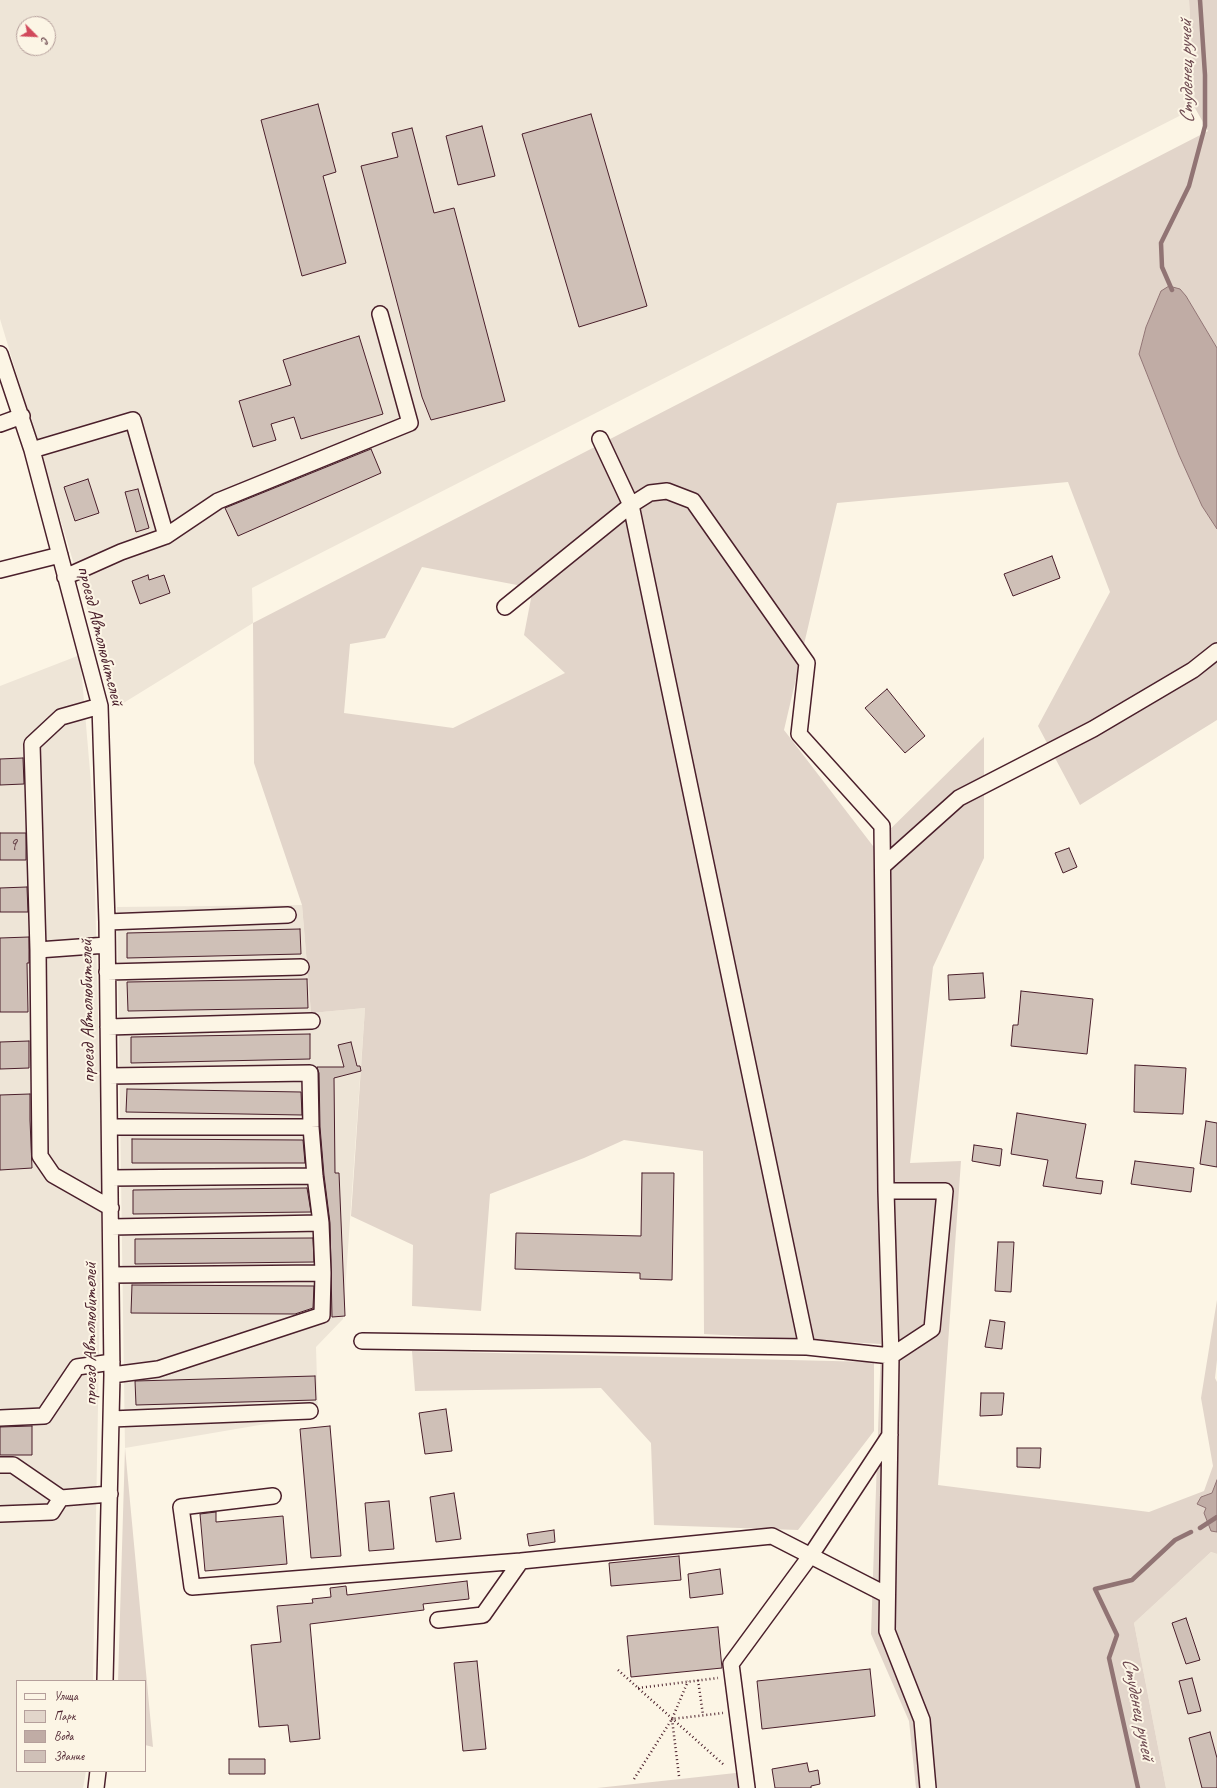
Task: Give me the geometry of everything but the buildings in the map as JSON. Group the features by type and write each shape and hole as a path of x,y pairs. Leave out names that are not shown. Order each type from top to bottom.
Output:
{"street":[{"path":"65,577 121,552 166,536 218,501 410,423 380,314"},
{"name":"проезд Автолюбителей","path":"0,354 22,416 32,450 100,706 107,946 112,1369 105,1680"},
{"path":"0,424 22,416"},
{"path":"32,450 133,420 166,536"},
{"path":"600,439 631,505 807,1347"},
{"path":"505,607 631,505 650,493 667,491 693,501 807,663 799,734 882,826 886,1191 891,1356 887,1631 922,1720 928,1788"},
{"path":"0,570 60,555"},
{"path":"883,866 959,798 1093,729 1193,670 1217,651"},
{"path":"100,706 61,717 32,744 38,950 40,1156 53,1175 111,1208"},
{"path":"106,922 288,915"},
{"path":"38,950 107,946"},
{"path":"107,972 301,967"},
{"path":"108,1026 312,1021"},
{"path":"0,1418 44,1416 77,1368 158,1369 322,1315 323,1273 321,1223 311,1126 310,1073 109,1076"},
{"path":"110,1127 311,1126"},
{"path":"110,1178 315,1176"},
{"path":"362,1341 807,1347 891,1356 932,1329 945,1191 886,1191"},
{"path":"111,1227 321,1223"},
{"path":"111,1275 323,1273"},
{"path":"111,1419 310,1411"},
{"path":"747,1788 731,1664 811,1554 890,1435"},
{"path":"0,1465 13,1465 61,1498 110,1494"},
{"path":"274,1496 181,1507 192,1587 521,1561 772,1536 811,1554 887,1595"},
{"path":"0,1514 52,1512 61,1498"},
{"path":"438,1620 483,1615 521,1561"},
{"path":"96,1788 98,1772"}],"path":[{"path":"618,1670 724,1766"},
{"path":"638,1688 732,1676"},
{"path":"698,1680 703,1715"},
{"path":"634,1779 672,1719 688,1681"},
{"path":"672,1719 737,1711"},
{"path":"672,1719 679,1776"}],"shaded area":[{"path":"0,0 1189,0 1195,108 252,588 253,623 117,707 0,319"},
{"path":"80,655 93,806 102,1185 93,1680 16,1680 16,1772 86,1772 83,1788 0,1788 0,686"},
{"path":"302,905 311,1013 365,1008 343,1319 316,1347 318,1415 125,1448 117,907"},
{"path":"1211,1552 1217,1554 1217,1788 1166,1788 1134,1623"}],"green space":[{"path":"1189,0 1217,0 1217,348 1186,296 1161,292 1146,327 1139,354 1179,455 1202,506 1217,529 1217,720 1080,805 1038,726 1110,592 1068,482 837,503 784,730 873,846 984,737 984,858 933,967 910,1163 961,1161 938,1485 1149,1512 1204,1491 1213,1466 1201,1398 1217,1300 1217,1360 1215,1378 1217,1382 1217,1480 1212,1494 1201,1497 1207,1508 1211,1530 1217,1532 1217,1554 1211,1552 1134,1623 1166,1788 916,1788 909,1721 871,1634 881,1344 704,1334 703,1151 624,1140 584,1158 490,1194 481,1311 412,1306 413,1245 351,1216 365,1008 311,1013 302,905 254,763 253,623 1208,131 1195,108","holes":["422,567 533,588 524,635 565,673 453,728 344,713 350,644 385,638"]},
{"path":"412,1351 874,1362 874,1431 798,1530 654,1525 651,1443 601,1388 415,1391"},
{"path":"125,1448 153,1747 146,1745 146,1680 118,1680"},
{"path":"754,1771 756,1788 597,1788"}],"water":[{"path":"1169,286 1180,289 1186,296 1217,348 1217,529 1202,506 1179,455 1139,354 1146,327 1161,291"},
{"path":"1217,1480 1217,1532 1211,1531 1204,1513 1206,1508 1197,1504 1201,1497 1212,1493"}],"waterway":[{"name":"Студенец ручей","path":"1172,290 1162,267 1161,243 1189,186 1205,126 1205,75 1200,0"},
{"name":"Студенец ручей","path":"1200,1528 1217,1517"},
{"name":"Студенец ручей","path":"1138,1788 1109,1658 1117,1635 1095,1589 1132,1580 1175,1540 1191,1532"}]}
